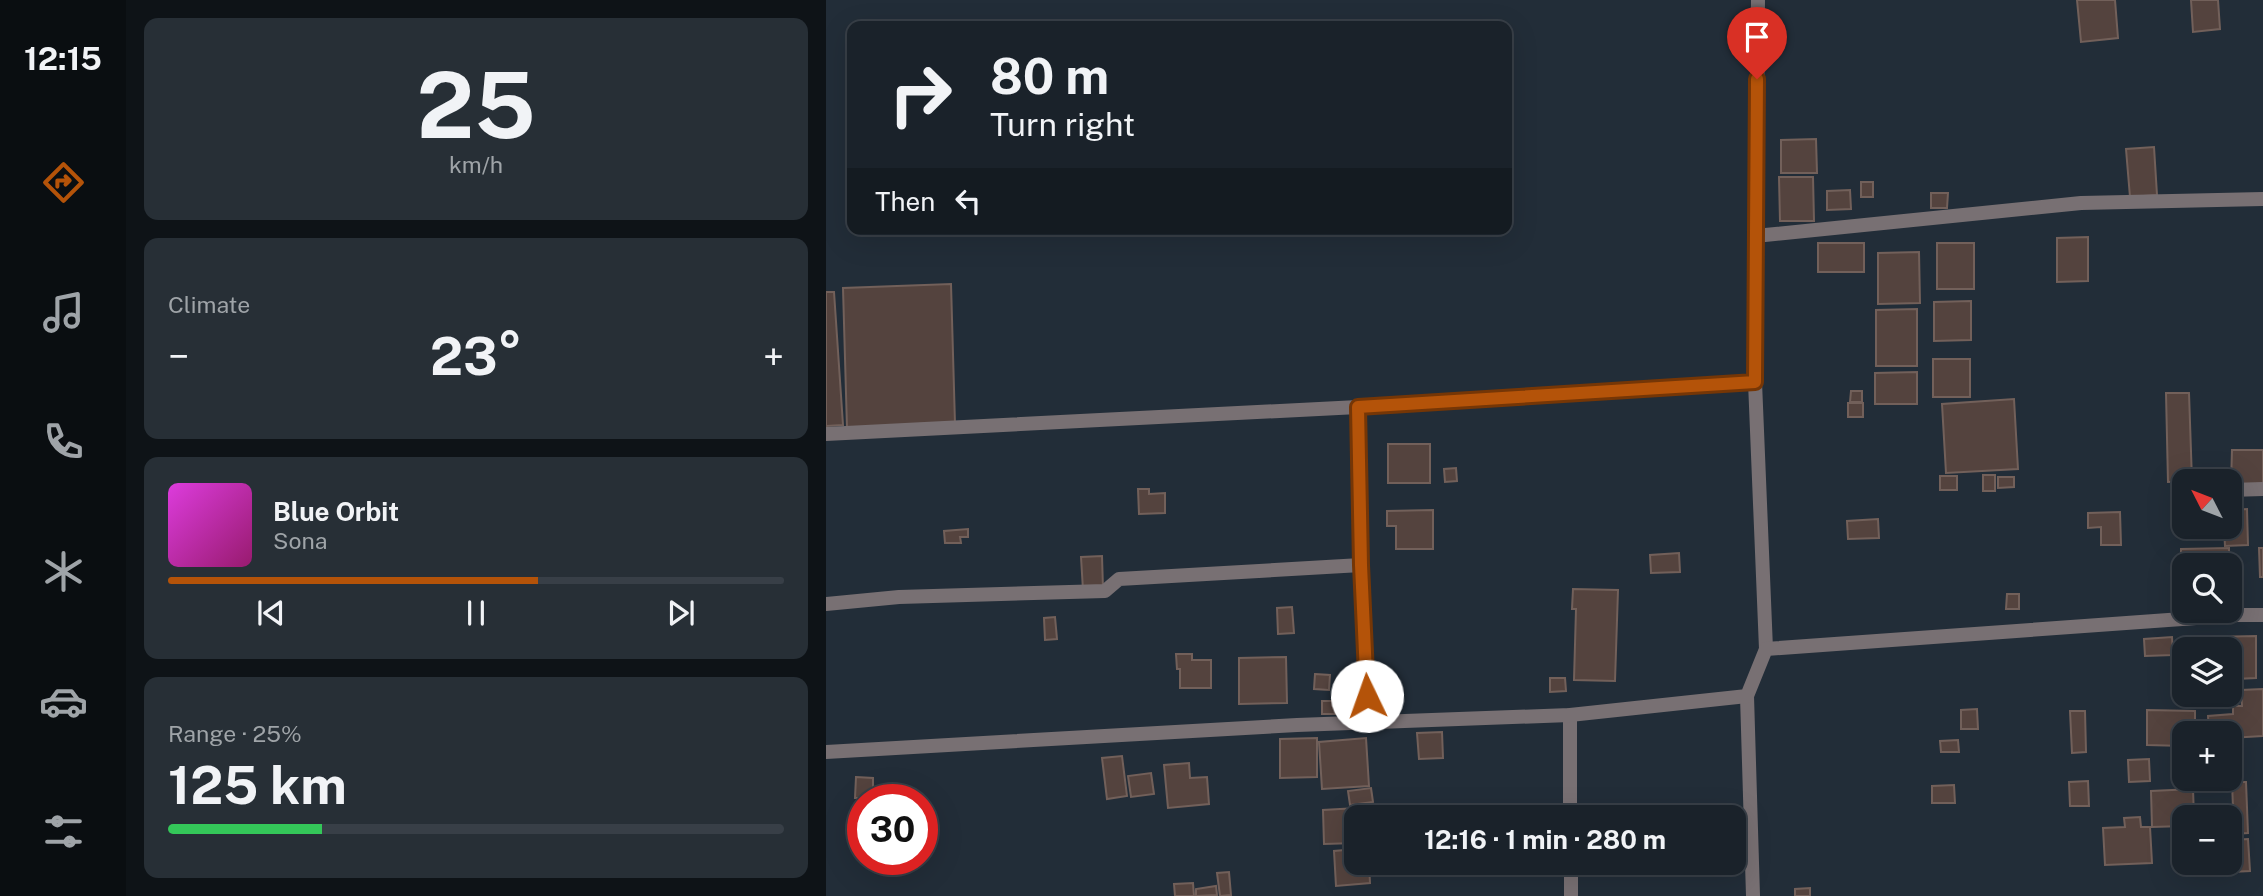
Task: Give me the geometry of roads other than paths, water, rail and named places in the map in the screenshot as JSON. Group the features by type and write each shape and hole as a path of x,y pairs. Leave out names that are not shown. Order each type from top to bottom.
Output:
{"street":[{"path":"1753,896 1747,696 1766,649 1755,382 1758,0"},
{"path":"1755,236 2081,203 2263,199"},
{"path":"826,434 1358,407 1755,382"},
{"path":"1358,407 1368,722"},
{"path":"2242,490 2263,489"},
{"path":"826,604 899,597 1105,591 1119,579 1361,565"},
{"path":"1766,649 2263,615"},
{"path":"826,752 1368,722 1570,715 1747,696"},
{"path":"1570,715 1570,805"},
{"path":"1571,875 1571,896"}]}
